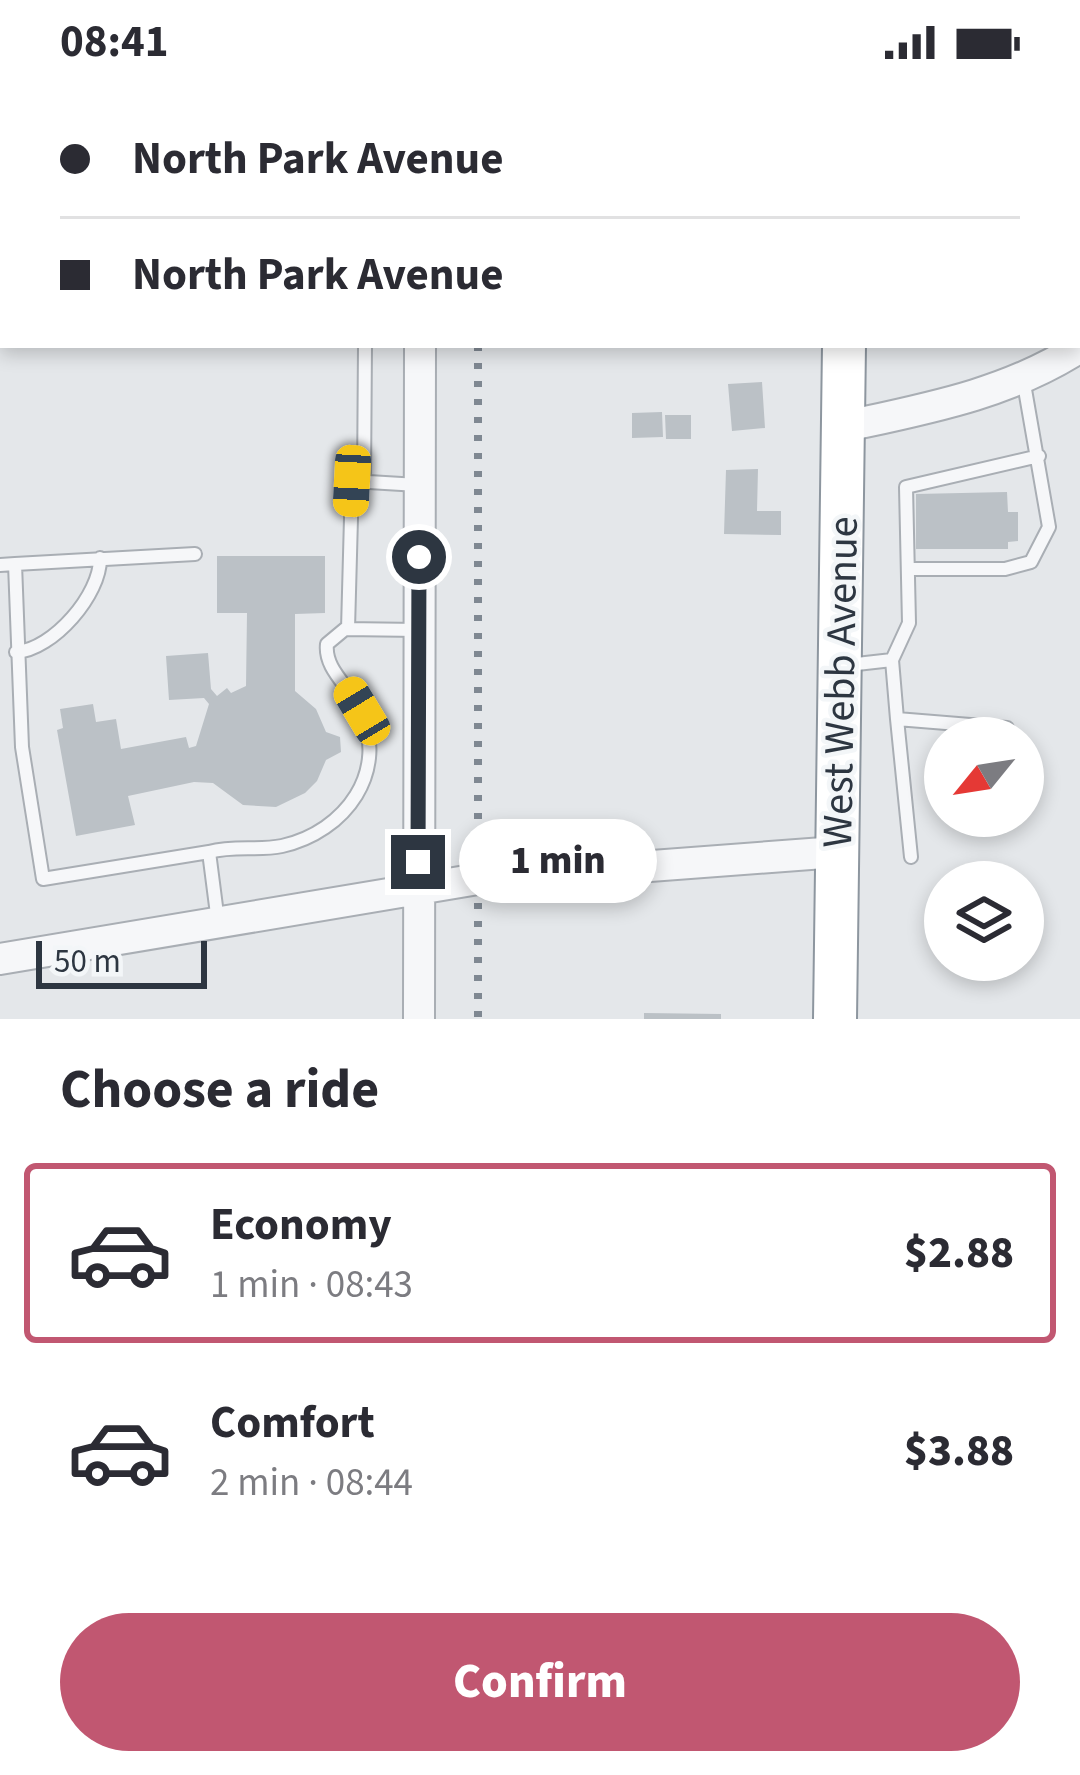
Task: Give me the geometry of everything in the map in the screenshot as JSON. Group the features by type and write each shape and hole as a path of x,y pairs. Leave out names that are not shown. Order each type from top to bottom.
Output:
{"highway":[{"name":"West Webb Avenue","path":"835,1019 844,348"}],"street":[{"path":"419,1019 420,348"},
{"path":"842,427 978,396 1024,378 1076,348"},
{"path":"0,959 419,888 837,852"}],"lane":[{"path":"364,482 365,348"},
{"path":"908,568 1005,569 1031,562 1049,527 1024,378"},
{"path":"910,857 892,660 909,623 905,488 1039,456"},
{"path":"348,629 352,481 420,485"},
{"path":"0,565 195,554"},
{"path":"16,652 38,646 94,590 100,558"},
{"path":"15,564 22,748 43,879 293,843 334,821 360,793 368,770 368,740 362,711 326,650 327,644 348,629 418,630"},
{"path":"839,665 892,660"},
{"path":"897,718 924,720"},
{"path":"209,852 218,923"}],"building":[{"path":"762,382 765,428 732,431 728,384"},
{"path":"662,412 663,437 632,438 632,413"},
{"path":"665,415 691,415 691,439 666,439"},
{"path":"758,469 757,511 781,511 781,535 724,534 726,470"},
{"path":"1007,492 1008,512 1018,512 1018,541 1008,542 1008,549 916,549 916,494"},
{"path":"217,556 325,556 325,613 295,614 295,691 316,709 326,732 340,737 341,752 326,760 317,781 305,793 276,807 243,805 213,783 194,782 128,796 135,825 76,836 57,730 63,728 60,709 93,704 96,722 116,719 121,749 186,737 189,748 196,746 209,704 204,698 169,700 166,656 208,653 211,689 217,696 227,688 231,693 246,686 247,613 217,613"},
{"path":"644,1013 721,1014 721,1019 644,1019"}],"railway":[{"path":"478,348 478,1019"}],"route":[{"path":"418,862 419,557"}]}
